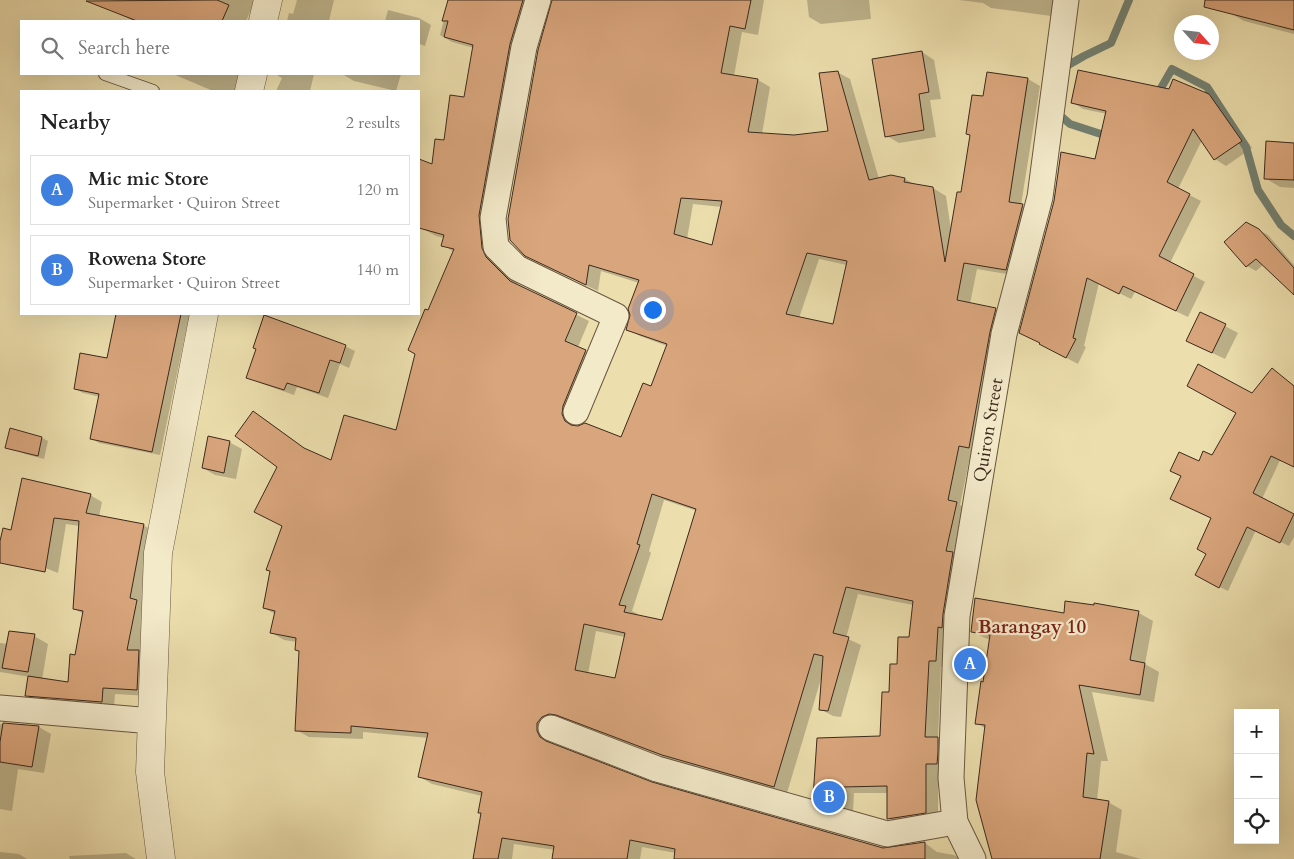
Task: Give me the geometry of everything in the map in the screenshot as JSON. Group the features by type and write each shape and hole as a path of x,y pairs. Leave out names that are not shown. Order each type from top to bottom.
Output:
{"street":[{"path":"263,20 268,0"},
{"path":"538,0 524,47 492,218 496,247 517,268 616,316 576,412"},
{"name":"Quiron Street","path":"973,859 956,822 951,778 957,616 1004,334 1040,197 1066,0"},
{"path":"249,90 253,75"},
{"path":"160,859 150,772 158,553 204,315"},
{"path":"0,708 152,721"},
{"path":"551,728 657,770 887,834 956,822"}],"lane":[{"path":"108,75 150,90"}],"building":[{"path":"217,0 229,5 222,20 134,20 86,1"},
{"path":"448,0 523,0 510,44 479,215 482,248 486,257 510,281 577,313 565,341 586,350 563,406 562,414 565,421 571,425 578,426 585,423 621,437 643,383 651,386 667,344 626,330 630,315 628,309 639,280 589,265 586,285 525,256 510,240 508,219 538,50 552,0 751,0 745,29 730,26 721,73 758,79 748,132 794,135 828,131 819,73 838,71 869,180 891,175 905,178 904,182 933,187 945,262 957,192 961,192 970,135 966,134 972,95 983,96 987,72 1028,78 1009,202 1023,204 1006,270 964,263 957,300 996,308 969,448 959,446 948,500 957,502 946,551 953,552 942,628 938,627 936,661 929,661 925,737 938,737 938,752 937,764 926,764 926,813 887,819 887,786 842,787 841,806 813,798 817,738 880,736 882,692 889,692 890,664 897,664 898,637 909,637 913,601 846,587 833,633 849,637 828,711 819,710 823,656 814,654 774,787 662,755 556,715 549,714 542,717 537,723 537,731 540,737 546,741 652,782 883,848 925,842 925,859 674,859 675,849 630,840 627,859 552,859 554,846 502,838 498,859 473,859 481,813 478,813 482,792 418,777 428,733 351,726 351,733 295,731 299,651 295,650 296,638 270,633 275,611 263,608 270,571 266,570 282,526 254,512 277,467 235,436 253,411 304,448 331,460 344,415 396,430 415,354 408,350 425,309 428,310 454,249 441,246 444,235 420,228 420,159 432,164 435,139 444,140 450,95 464,97 473,45 444,37 448,21 442,21","holes":["681,198 722,201 712,245 674,234","807,253 847,261 833,324 786,314","652,494 696,509 662,620 624,612 626,606 619,605 640,545 637,544","584,624 625,633 615,678 575,670"]},
{"path":"1205,0 1294,0 1294,30 1204,7"},
{"path":"922,51 929,92 919,94 924,130 885,137 872,59"},
{"path":"1078,70 1169,89 1173,79 1209,94 1242,141 1214,160 1193,129 1167,182 1190,194 1159,256 1194,274 1176,311 1123,286 1119,294 1087,278 1073,338 1076,339 1066,358 1019,333 1054,201 1061,152 1095,159 1106,111 1071,103"},
{"path":"1266,141 1294,143 1294,180 1264,179"},
{"path":"1246,222 1259,229 1294,268 1294,295 1256,259 1246,267 1224,242"},
{"path":"1200,312 1226,324 1212,353 1186,341"},
{"path":"116,315 181,315 152,452 90,439 99,394 74,389 80,353 107,358"},
{"path":"264,315 346,345 340,363 330,360 319,393 287,383 284,390 246,378 256,349 253,348"},
{"path":"1198,364 1252,393 1272,368 1294,386 1294,467 1271,456 1253,493 1294,514 1280,543 1247,527 1219,588 1195,575 1206,554 1197,549 1211,518 1170,499 1181,476 1170,471 1179,452 1199,461 1203,451 1212,455 1236,413 1187,386"},
{"path":"10,428 42,437 38,456 5,448"},
{"path":"208,436 230,441 224,473 202,468"},
{"path":"22,478 91,494 86,513 144,524 130,598 137,600 127,650 139,650 137,690 103,688 102,702 25,696 28,676 68,682 70,654 75,655 83,611 73,609 79,521 54,518 45,572 0,563 0,541 3,528 11,530"},
{"path":"975,598 1064,613 1065,601 1094,605 1094,603 1139,611 1130,660 1145,663 1140,695 1079,685 1094,754 1087,753 1083,797 1109,801 1100,859 992,859 976,800 985,725 975,724 990,635 971,632"},
{"path":"9,631 35,634 28,672 2,668"},
{"path":"3,723 39,726 32,767 0,762 0,742"}],"waterway":[{"path":"1063,68 1111,43 1129,0"},
{"path":"1157,95 1172,69 1207,87 1246,147 1258,190 1281,225 1294,236"},
{"path":"1056,112 1070,124 1110,137"}],"place":[{"name":"Mic mic Store","path":"970,664"},
{"name":"Rowena Store","path":"829,797"}],"district":[{"name":"Barangay 10","path":"1032,626"}]}
